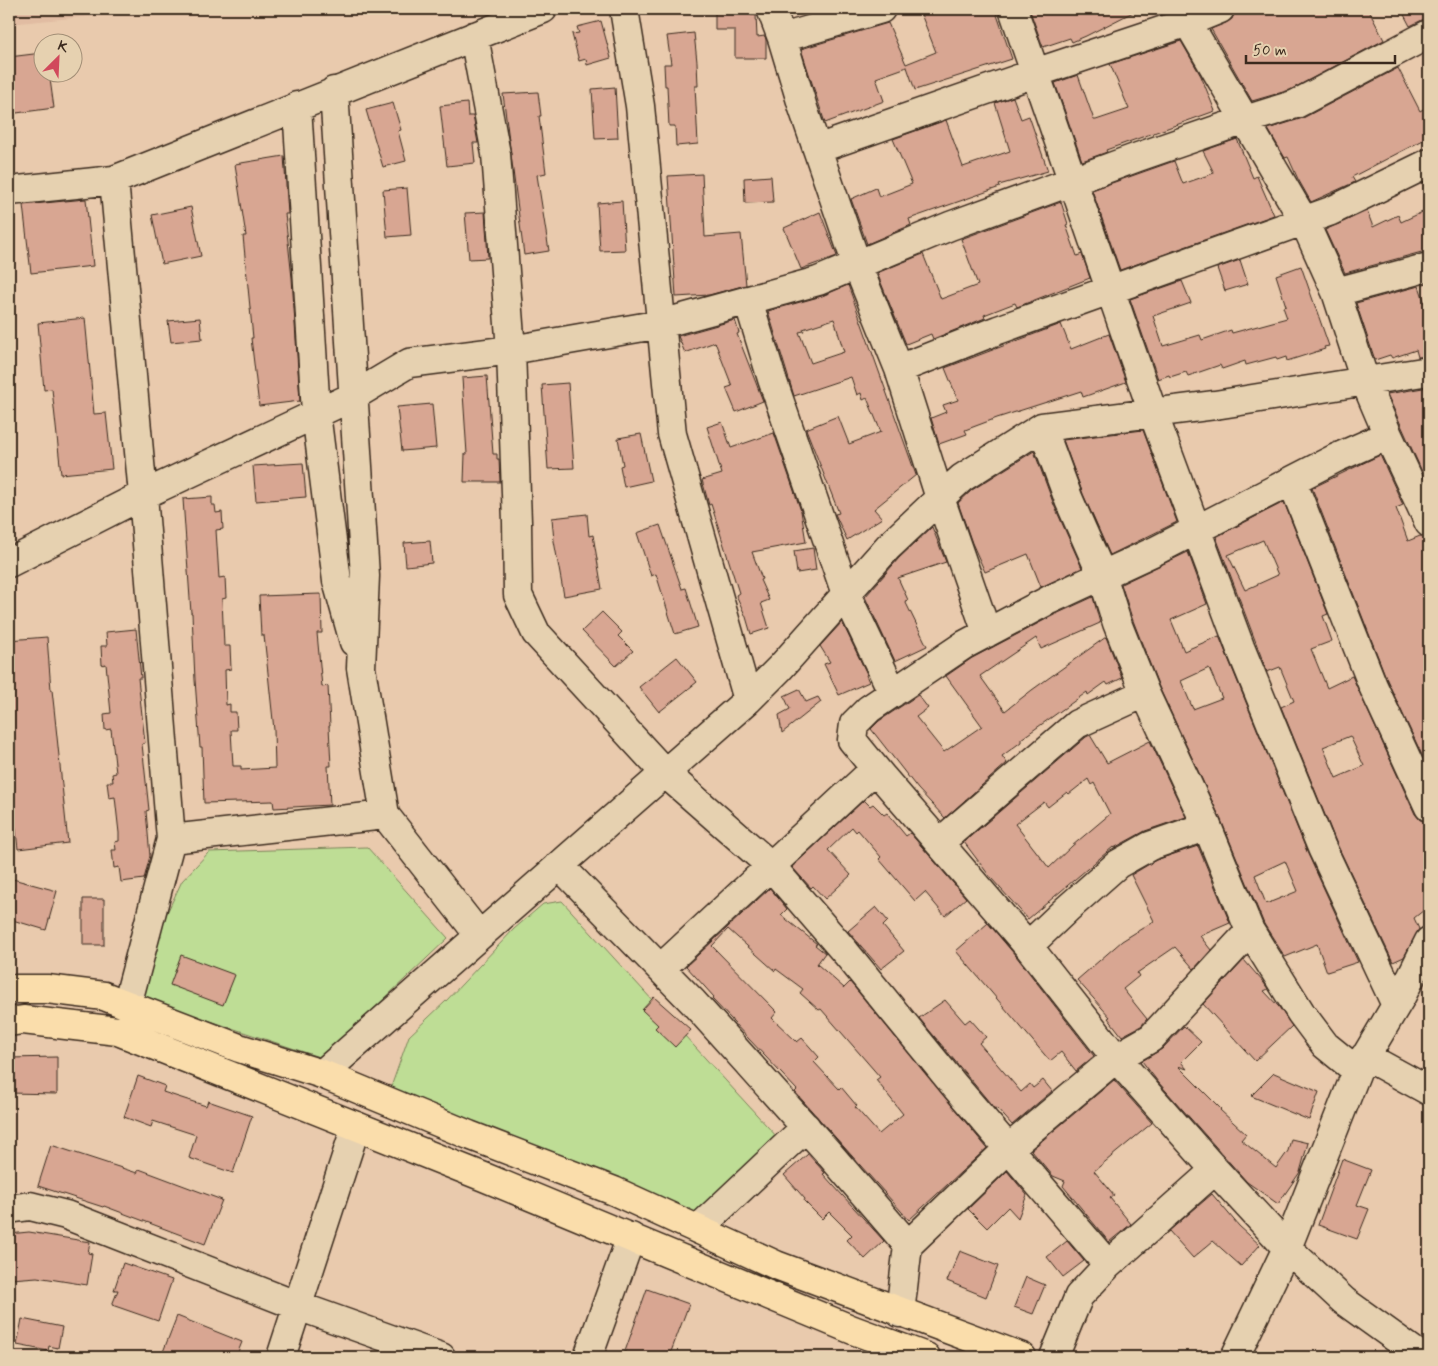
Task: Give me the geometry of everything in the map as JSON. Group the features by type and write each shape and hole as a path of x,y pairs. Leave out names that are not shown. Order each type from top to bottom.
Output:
{"main road":[{"path":"9,989 47,989 104,996 239,1048 322,1074 468,1135 614,1191 776,1265 900,1313 1022,1357"},
{"path":"9,1022 23,1020 118,1031 630,1237 853,1330 893,1351 926,1357"}],"street":[{"path":"9,191 114,180 543,9"},
{"path":"624,9 640,106 672,434 748,700"},
{"path":"771,9 857,265 899,369 940,498 987,633"},
{"path":"782,38 881,9"},
{"path":"1013,9 1112,289 1153,413 1240,647 1322,848 1396,1005"},
{"path":"817,148 1035,73 1184,16 1220,9"},
{"path":"1184,16 1304,221 1336,292 1365,381 1429,523"},
{"path":"9,563 144,495 352,397 409,363 511,350 661,324 818,281 950,226 1245,120 1296,104 1429,34"},
{"path":"474,36 496,154 511,350 518,595 536,633 665,773 770,865 846,953 954,1086 1108,1265"},
{"path":"334,91 352,397 365,576 361,668"},
{"path":"297,106 316,413 337,581 361,668 385,815 479,935"},
{"path":"899,369 998,330 1331,211 1429,163"},
{"path":"114,180 144,495 171,839 127,1005"},
{"path":"1336,292 1429,267"},
{"path":"748,300 772,379 846,594 893,693"},
{"path":"322,1074 748,700 780,668 888,547 962,478 1042,427 1153,413 1429,371"},
{"path":"1042,427 1102,575 1117,624 1145,693 1207,826 1250,931 1301,1013 1325,1045 1361,1063 1429,1091"},
{"path":"1388,435 1049,600 964,645 869,709 854,724 852,740 938,843 1028,946 1116,1058 1215,1170 1288,1248 1344,1301 1422,1357"},
{"path":"1292,481 1373,686 1429,807"},
{"path":"938,843 1077,724 1145,693"},
{"path":"661,968 875,769"},
{"path":"171,839 385,815"},
{"path":"1028,946 1118,864 1150,846 1207,826"},
{"path":"559,865 661,968 806,1127 908,1245"},
{"path":"900,1313 908,1245 1008,1149 1116,1058 1151,1038 1250,931"},
{"path":"1235,1357 1288,1248 1361,1063 1396,1005 1429,942"},
{"path":"281,1357 356,1126"},
{"path":"698,1229 806,1127"},
{"path":"1054,1357 1079,1296 1108,1265 1215,1170"},
{"path":"9,1209 30,1206 66,1216 298,1306 441,1357"},
{"path":"588,1357 630,1237"}],"shaded area":[{"path":"9,9 164,9 9,24"}],"green space":[{"path":"367,847 448,938 322,1058 138,997 166,915 182,881 209,852"},
{"path":"562,901 777,1137 694,1213 391,1087 409,1036 446,1001 514,929 543,904"}],"building":[{"path":"715,9 751,9 751,15 756,15 757,37 765,36 766,58 735,58 735,30 715,30"},
{"path":"919,9 995,9 1012,59 915,90 907,67 876,78 884,101 825,123 801,49 888,23 906,64 936,52"},
{"path":"1048,9 1050,14 1067,9 1139,9 1072,42 1070,38 1043,47 1030,11"},
{"path":"1246,9 1368,9 1384,40 1290,90 1252,101 1211,29 1226,23 1232,19 1234,14"},
{"path":"1401,9 1429,9 1429,18 1410,26"},
{"path":"601,21 611,58 587,65 586,59 579,61 572,34 579,33 577,27"},
{"path":"694,33 698,86 695,86 698,144 676,146 675,126 669,126 667,86 665,86 664,64 671,64 667,36"},
{"path":"1181,41 1201,76 1215,111 1106,150 1107,152 1082,161 1055,83 1078,75 1094,120 1129,109 1110,64"},
{"path":"32,54 32,82 50,82 54,108 9,114 9,57"},
{"path":"1398,68 1420,111 1429,106 1429,137 1352,177 1355,182 1311,202 1288,157 1285,158 1268,129 1303,118"},
{"path":"615,87 618,138 595,139 592,89"},
{"path":"538,92 546,173 537,175 549,251 524,255 503,94"},
{"path":"1013,97 1021,119 1029,116 1048,171 999,185 1000,187 909,219 911,225 867,244 851,199 876,188 879,197 912,184 893,139 946,120 963,167 1010,151 995,103"},
{"path":"393,103 401,130 398,131 406,161 383,167 366,110"},
{"path":"467,103 468,116 473,116 478,143 473,143 475,163 447,166 440,106"},
{"path":"1237,139 1253,178 1257,176 1274,215 1120,270 1092,190 1174,161 1183,184 1214,173 1203,151"},
{"path":"284,156 288,214 285,214 292,278 300,401 259,406 251,338 253,338 243,236 246,236 235,164"},
{"path":"702,174 705,237 741,234 746,285 709,295 676,297 668,176"},
{"path":"771,176 773,202 745,203 744,178"},
{"path":"407,188 411,235 387,237 383,190"},
{"path":"86,199 93,266 31,273 23,205"},
{"path":"622,201 625,250 600,251 597,203"},
{"path":"1061,202 1068,224 1066,225 1077,256 1082,254 1090,278 1017,307 1015,303 984,315 985,318 933,339 931,334 906,344 877,273 923,254 941,299 978,285 961,239"},
{"path":"191,207 201,256 162,264 152,215"},
{"path":"1429,209 1429,250 1345,273 1325,230 1367,211 1373,227 1398,215 1401,222"},
{"path":"485,212 488,258 469,259 465,213"},
{"path":"820,212 837,256 801,269 784,228"},
{"path":"1240,260 1248,284 1225,291 1217,268"},
{"path":"1301,266 1329,346 1287,361 1286,357 1277,360 1276,357 1246,365 1245,361 1222,369 1220,365 1188,376 1186,372 1158,379 1130,299 1182,281 1191,303 1153,316 1163,346 1200,335 1202,340 1231,330 1232,333 1287,318 1283,307 1286,306 1276,275"},
{"path":"848,285 916,475 874,509 882,518 847,540 835,514 839,513 806,429 838,416 849,444 881,432 867,398 863,400 861,393 857,395 851,377 794,396 768,311 822,296","holes":["834,319 844,352 811,363 799,332"]},
{"path":"1419,286 1429,315 1429,356 1418,357 1416,350 1392,358 1390,355 1375,360 1356,303"},
{"path":"85,318 94,414 106,413 112,469 61,474 52,389 44,390 38,323"},
{"path":"200,318 202,339 171,342 168,321"},
{"path":"735,320 739,333 737,334 763,401 736,412 726,388 732,386 715,342 685,353 678,336"},
{"path":"1061,324 1071,349 1109,334 1126,382 1083,397 1081,391 997,418 965,430 967,434 939,444 931,418 946,412 943,405 958,400 945,368"},
{"path":"487,376 493,454 497,454 497,459 499,459 500,482 464,482 465,454 467,454 462,378"},
{"path":"568,383 574,468 548,469 542,385"},
{"path":"1429,387 1429,487 1387,394"},
{"path":"432,404 436,448 402,451 397,407"},
{"path":"722,422 731,448 774,433 801,511 806,542 752,552 762,579 760,580 769,600 761,603 769,628 751,634 736,595 739,593 702,480 722,474 707,427"},
{"path":"1143,430 1177,522 1110,555 1083,494 1063,440"},
{"path":"641,434 651,481 624,487 620,466 623,465 618,438"},
{"path":"1034,451 1054,505 1082,568 1041,587 1028,554 985,572 972,543 958,503 972,490"},
{"path":"1380,455 1403,505 1396,508 1408,541 1420,536 1429,538 1429,770 1387,680 1312,488"},
{"path":"303,463 306,497 256,501 253,466"},
{"path":"212,497 212,505 215,505 216,513 222,512 223,529 216,530 219,578 225,577 226,598 222,599 224,646 230,646 231,669 225,670 226,705 230,704 230,712 236,712 237,730 231,730 233,766 241,766 241,770 275,768 274,730 264,635 261,635 259,596 321,594 322,633 317,633 322,687 328,686 331,766 328,766 330,805 274,808 273,801 204,803 202,747 200,747 183,499"},
{"path":"1284,502 1328,614 1323,616 1332,641 1311,649 1327,688 1352,676 1415,814 1420,820 1429,822 1429,906 1414,918 1419,929 1404,957 1393,962 1336,842 1281,707 1294,701 1280,667 1267,672 1216,537","holes":["1263,540 1278,575 1245,590 1228,555","1350,736 1364,766 1336,778 1323,747"]},
{"path":"587,514 589,536 593,535 602,589 564,596 554,541 552,518"},
{"path":"660,525 682,589 686,588 698,627 675,634 656,574 651,576 637,533"},
{"path":"932,527 946,562 898,578 908,600 905,601 927,646 895,661 865,597 899,558"},
{"path":"430,541 432,563 406,566 404,543"},
{"path":"813,548 816,570 797,573 794,551"},
{"path":"1188,552 1207,604 1171,620 1184,651 1219,636 1308,854 1358,962 1327,972 1317,944 1285,957 1264,924 1221,820 1159,687 1121,584","holes":["1209,668 1222,698 1193,709 1181,681","1285,861 1298,891 1266,904 1255,875"]},
{"path":"1093,597 1100,623 1041,649 1036,638 980,676 1005,711 1106,637 1122,678 1108,685 1106,682 1088,695 1087,692 1021,739 1021,742 1002,756 1007,763 945,818 918,789 871,729 879,721 918,695 928,708 916,717 944,752 982,726 946,676 972,658"},
{"path":"602,612 622,632 618,636 633,651 616,666 582,631"},
{"path":"842,622 869,682 839,695 824,664 830,662 820,646"},
{"path":"136,629 141,678 138,678 145,743 142,744 149,810 146,811 150,856 144,879 121,882 119,867 114,868 112,850 116,850 115,842 119,841 119,833 115,797 109,798 107,782 113,782 112,774 116,773 111,729 105,730 104,714 111,713 106,664 102,665 101,646 107,646 106,632"},
{"path":"47,637 68,843 18,849 9,767 9,640"},
{"path":"677,657 697,682 659,712 639,687"},
{"path":"799,689 806,702 818,697 821,702 782,733 779,715 790,709 784,696"},
{"path":"1090,735 1107,763 1150,741 1186,817 1145,831 1113,847 1028,919 991,878 964,842","holes":["1088,779 1091,785 1094,783 1110,814 1049,868 1015,824 1044,802 1048,807"]},
{"path":"864,800 870,806 873,804 884,815 887,813 906,836 910,833 966,898 945,916 925,892 915,901 879,859 881,857 858,830 856,832 852,827 828,850 851,875 825,899 813,886 811,888 792,867"},
{"path":"1198,846 1230,923 1200,936 1211,950 1194,969 1175,947 1137,973 1139,976 1123,989 1147,1019 1141,1026 1122,1036 1108,1018 1110,1017 1077,980 1122,941 1154,921 1131,875 1156,860"},
{"path":"9,878 57,891 46,930 9,919"},
{"path":"770,888 787,909 781,915 817,944 815,945 825,953 817,964 844,988 850,982 987,1148 909,1220 795,1092 797,1090 712,999 714,997 686,966","holes":["728,929 775,971 776,969 803,989 800,993 819,1010 821,1009 880,1077 876,1080 903,1114 879,1134 855,1107 857,1106 841,1087 839,1089 814,1062 819,1057 802,1038 797,1042 772,1018 777,1012 712,946"]},
{"path":"83,899 104,899 104,945 83,945"},
{"path":"876,907 888,921 883,926 904,951 881,969 848,931"},
{"path":"988,923 1094,1056 1076,1071 1061,1052 1050,1061 956,951"},
{"path":"181,955 235,975 223,1005 170,985"},
{"path":"1244,960 1264,983 1268,989 1264,991 1279,1007 1292,1026 1255,1061 1203,1004"},
{"path":"654,997 691,1030 675,1047 655,1028 658,1025 642,1010"},
{"path":"945,1000 965,1023 970,1019 986,1037 979,1043 1021,1092 1030,1084 1033,1088 1043,1080 1052,1091 1012,1125 997,1108 995,1109 919,1018"},
{"path":"1184,1026 1201,1042 1181,1062 1187,1069 1178,1066 1246,1134 1241,1140 1276,1168 1288,1151 1291,1139 1308,1143 1300,1172 1278,1204 1247,1182 1158,1082 1142,1061 1162,1049"},
{"path":"57,1057 57,1094 9,1093 9,1058"},
{"path":"1274,1073 1319,1092 1309,1120 1251,1096"},
{"path":"138,1076 165,1086 163,1092 206,1106 208,1101 252,1116 233,1173 189,1158 196,1135 153,1121 151,1127 124,1117"},
{"path":"1114,1080 1152,1123 1094,1171 1114,1195 1110,1198 1131,1224 1109,1242 1063,1186 1065,1181 1053,1176 1031,1150"},
{"path":"51,1145 137,1173 139,1169 222,1200 205,1244 104,1206 38,1186"},
{"path":"808,1154 825,1173 823,1174 884,1241 865,1259 847,1240 852,1235 829,1212 822,1219 804,1201 805,1199 784,1175"},
{"path":"1342,1159 1371,1170 1357,1205 1369,1209 1357,1239 1318,1225"},
{"path":"1007,1171 1027,1195 1018,1218 1008,1207 987,1228 968,1209"},
{"path":"1212,1194 1239,1226 1260,1245 1241,1266 1213,1241 1193,1258 1169,1231"},
{"path":"29,1232 90,1242 88,1253 92,1254 87,1285 37,1277 11,1279 9,1234"},
{"path":"1067,1241 1084,1261 1063,1277 1047,1257"},
{"path":"960,1251 998,1266 986,1297 947,1281"},
{"path":"123,1263 172,1280 158,1321 112,1305 118,1290 114,1290"},
{"path":"1026,1277 1045,1285 1033,1314 1014,1307"},
{"path":"647,1289 689,1304 669,1357 623,1357"},
{"path":"177,1316 242,1342 236,1357 161,1357"},
{"path":"22,1319 62,1327 58,1348 49,1346 48,1351 17,1345"}]}
